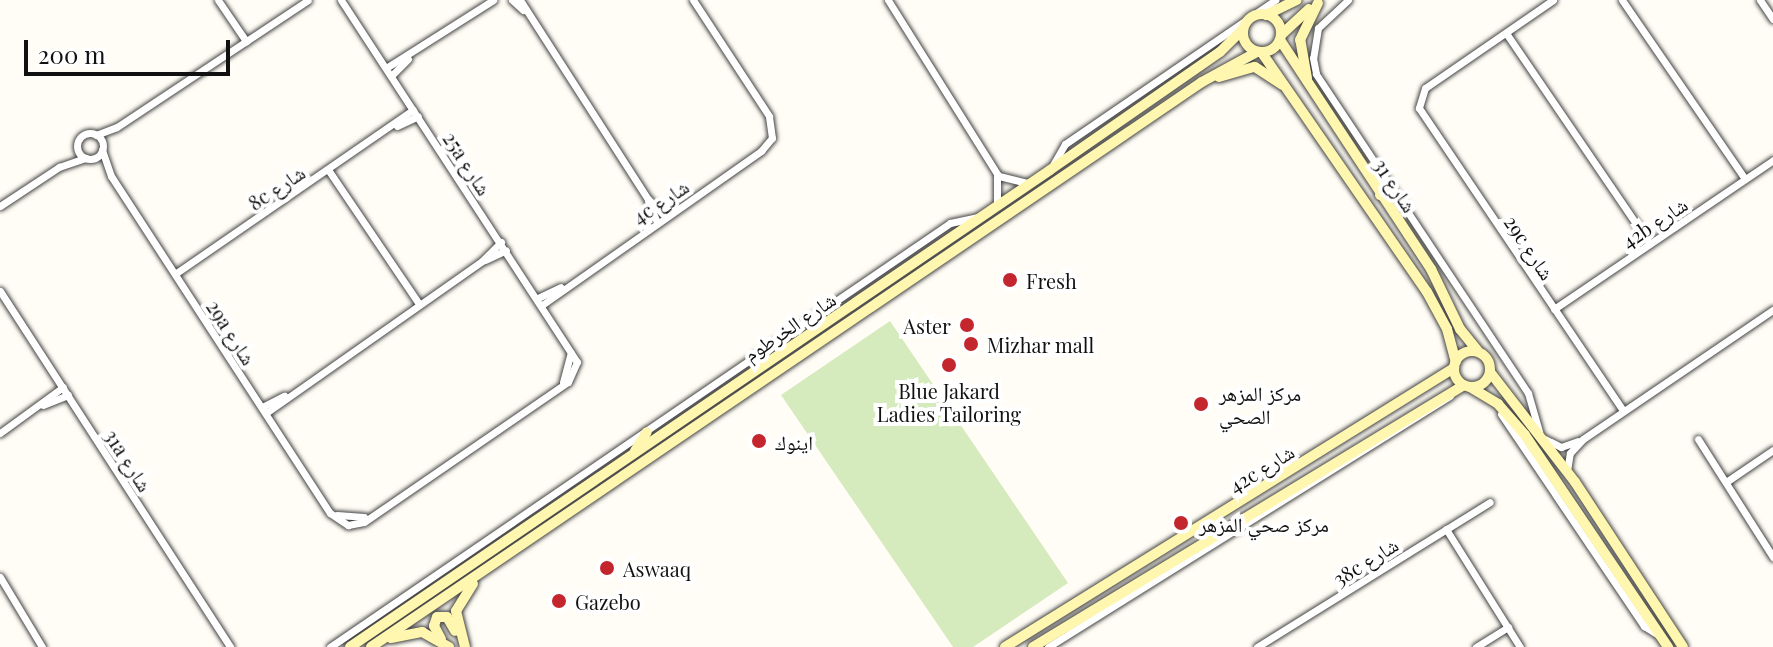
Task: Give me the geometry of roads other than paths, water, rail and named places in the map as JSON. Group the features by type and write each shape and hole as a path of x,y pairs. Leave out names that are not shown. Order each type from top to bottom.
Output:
{"street":[{"path":"218,0 246,41"},
{"path":"0,206 59,167 84,135 96,135 117,127 308,0"},
{"name":"25a شارع","path":"341,0 577,357 573,372 558,387 360,524 348,522"},
{"path":"388,72 493,0"},
{"path":"512,0 525,12"},
{"path":"520,0 648,199 665,216"},
{"name":"4c شارع","path":"540,301 657,222 772,138 769,116 693,0"},
{"path":"888,0 997,174 997,205"},
{"path":"1050,170 1065,144 1186,64 1252,11 1275,0"},
{"path":"1297,0 1266,15 1254,16 1243,29 1246,44 1260,52 1320,2"},
{"path":"1348,0 1318,28 1313,66 1531,397 1542,435 1561,447 1583,439"},
{"path":"1553,0 1506,33 1650,244"},
{"path":"1622,0 1745,179"},
{"path":"1760,0 1773,19"},
{"path":"1318,102 1299,51 1302,29 1320,2"},
{"path":"1266,15 1277,22 1281,37"},
{"name":"شارع الخرطوم","path":"350,647 1050,170 1207,61 1243,29"},
{"name":"29c شارع","path":"1506,33 1430,84 1419,100 1421,116 1623,410"},
{"name":"شارع 31","path":"1281,37 1318,102 1431,269 1460,329 1478,351"},
{"name":"شارع 31","path":"1260,52 1293,93 1427,292 1450,338 1455,365"},
{"name":"شارع الخرطوم","path":"375,645 1202,82 1260,52"},
{"path":"1186,64 1207,61"},
{"path":"1202,82 1255,67 1293,93"},
{"name":"8c شارع","path":"175,274 416,113"},
{"path":"59,167 88,158 102,148 117,127"},
{"name":"29a شارع","path":"96,135 111,176 335,519 348,522"},
{"name":"29a شارع","path":"77,147 111,176"},
{"name":"42b شارع","path":"1554,309 1773,160"},
{"path":"329,171 419,304"},
{"path":"997,174 1028,183"},
{"path":"1380,195 1400,199"},
{"path":"648,199 657,222"},
{"path":"330,647 950,223 981,217"},
{"path":"482,261 501,242"},
{"path":"264,410 482,261 506,250"},
{"name":"31a شارع","path":"0,291 230,647"},
{"path":"1567,471 1570,453 1583,439 1773,310"},
{"path":"1668,647 1525,435 1498,404 1467,386 1455,365 1464,352 1478,351 1488,359 1490,372 1542,435 1683,647"},
{"name":"42c شارع","path":"1005,647 1411,398 1455,365"},
{"path":"1467,386 1483,383 1490,372"},
{"name":"42c شارع","path":"1033,647 1452,388 1467,386"},
{"path":"1048,647 1441,406 1452,388"},
{"path":"0,433 65,391"},
{"path":"1411,398 1418,411"},
{"path":"633,454 647,432"},
{"path":"1698,439 1773,557"},
{"path":"1726,482 1773,450"},
{"path":"603,476 610,487"},
{"name":"38c شارع","path":"1257,647 1490,502"},
{"path":"1446,529 1520,647"},
{"path":"464,647 457,607 486,571"},
{"path":"0,577 42,647"},
{"path":"445,643 434,623 444,616 464,647"},
{"path":"1476,647 1508,627"},
{"path":"375,645 414,632 445,643"}],"place":[{"name":"Fresh","path":"1010,280"},
{"name":"Aster","path":"967,325"},
{"name":"Mizhar mall","path":"971,344"},
{"name":"Blue Jakard Ladies Tailoring","path":"949,365"},
{"name":"مركز المزهر الصحي","path":"1201,404"},
{"name":"اينوك","path":"759,441"},
{"name":"مركز صحي المزهر","path":"1181,523"},
{"name":"Aswaaq","path":"607,568"},
{"name":"Gazebo","path":"559,601"}]}
